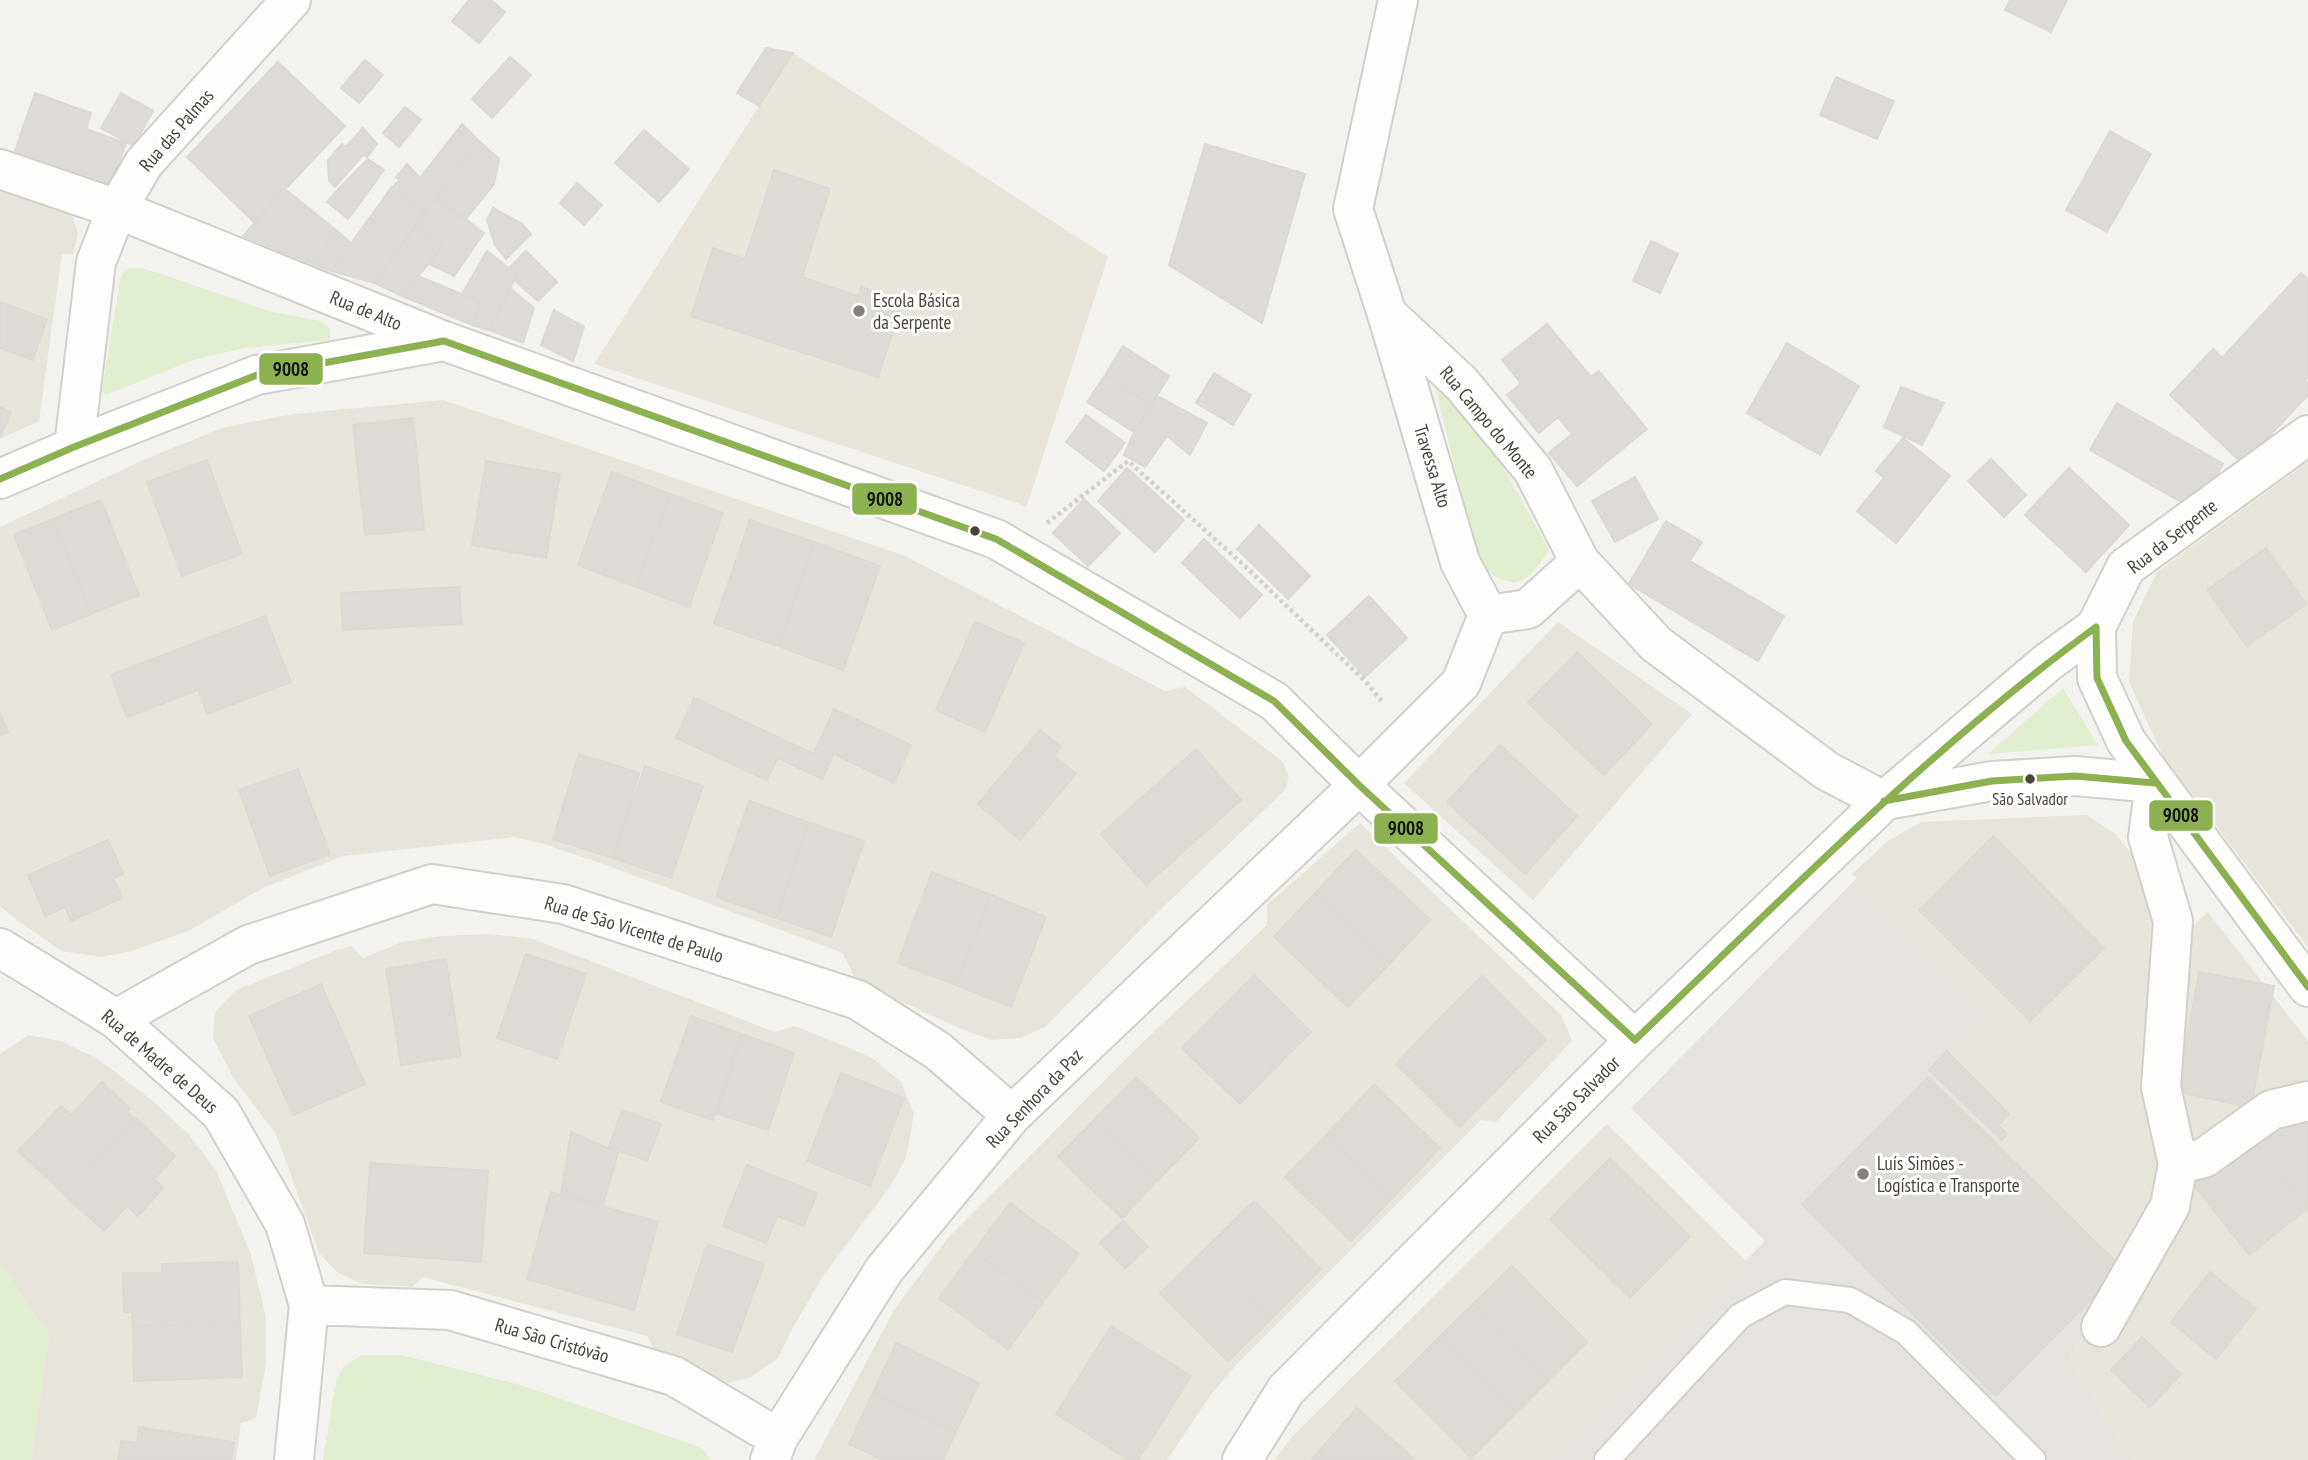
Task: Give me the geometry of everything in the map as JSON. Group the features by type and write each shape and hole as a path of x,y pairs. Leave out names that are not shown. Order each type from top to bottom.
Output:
{"street":[{"name":"Rua das Palmas","path":"74,446 96,262 117,209 144,163 291,0"},
{"name":"Rua Campo do Monte","path":"1398,0 1353,209 1387,314 1461,383 1533,470 1580,562 1656,644 1827,771 1884,801"},
{"name":"Rua de Alto","path":"0,169 117,209 443,341 983,534 1013,549 1274,701 1359,785 1635,1040"},
{"name":"Travessa Alto","path":"1387,314 1461,562 1488,615"},
{"path":"0,479 74,446 257,375 443,341"},
{"name":"Rua da Serpente","path":"2308,435 2126,567 2096,627 2097,678 2126,741 2308,987"},
{"path":"1359,785 1461,683 1488,615 1528,609 1580,562"},
{"name":"Rua São Salvador","path":"1242,1460 1286,1390 1635,1040 1884,801 2048,662 2096,627"},
{"path":"1884,801 1992,781 2075,776 2155,783 2148,837 2173,921 2161,1087 2178,1164 2170,1206 2101,1327"},
{"name":"Rua Senhora da Paz","path":"774,1449 884,1270 1012,1115 1359,785"},
{"name":"Rua de São Vicente de Paulo","path":"116,1019 248,945 432,884 563,904 858,1000 938,1051 1012,1115"},
{"name":"Rua de Madre de Deus","path":"1,952 116,1019 221,1112 285,1224 309,1305 295,1460"},
{"path":"2178,1164 2204,1158 2271,1110 2308,1101"},
{"name":"Rua São Cristóvão","path":"309,1305 450,1310 674,1376 774,1449"}],"lane":[{"path":"1606,1460 1740,1316 1786,1292 1850,1300 1906,1332 2033,1460"}],"path":[{"path":"1013,549 1128,461 1247,568 1366,682 1408,736"}],"shaded area":[{"name":"Escola Básica da Serpente","path":"793,53 1108,257 1026,508 594,364"},
{"path":"0,181 69,208 78,233 73,254 62,254 39,421 0,439"},
{"path":"443,400 903,555 1165,691 1185,687 1282,761 1289,776 1286,789 1158,912 1045,1027 1020,1038 992,1040 961,1029 856,981 843,953 600,863 515,837 343,856 263,888 188,931 132,951 101,957 61,951 9,914 0,906 0,527 148,458 225,427 294,414"},
{"path":"2308,462 2308,947 2163,756 2129,682 2133,622 2157,572"},
{"path":"1558,622 1692,714 1533,900 1404,783"},
{"path":"2087,815 2115,834 2149,875 2158,924 2163,1157 2155,1220 2126,1272 1928,1077 1991,1009 1852,874 1888,841 1921,822"},
{"path":"1360,823 1561,1015 1572,1041 1496,1122 1481,1120 1236,1365 1209,1397 1167,1460 814,1460 894,1310 947,1239 1137,1048 1267,925 1267,905"},
{"name":"Luís Simões - Logística e Transporte","path":"1857,878 1992,1009 1928,1077 2126,1272 2070,1357 2101,1411 2134,1460 1550,1460 1765,1241 1631,1108"},
{"path":"2208,912 2308,1041 2308,1080 2200,1143 2181,1134 2182,935"},
{"path":"490,934 533,939 775,1032 795,1026 871,1057 901,1082 914,1114 906,1158 889,1188 823,1276 778,1358 751,1377 722,1385 661,1362 647,1336 423,1277 412,1287 362,1284 337,1272 319,1253 276,1134 234,1079 213,1038 215,1012 236,990 351,946 363,958 402,942 441,936"},
{"path":"29,1035 60,1041 98,1059 153,1101 189,1135 216,1170 251,1255 266,1318 266,1364 256,1418 241,1423 236,1460 31,1460 49,1334 0,1265 0,1054"},
{"path":"2308,1115 2308,1460 2134,1460 2101,1411 2070,1357 2193,1184"},
{"path":"1607,1124 1746,1261 1550,1460 1274,1460 1292,1437"}],"green space":[{"path":"141,268 161,274 272,312 321,321 330,329 330,340 244,348 193,360 106,395 102,391 120,280 124,271"},
{"path":"1432,373 1482,429 1549,550 1533,572 1518,582 1500,579 1478,563"},
{"path":"2063,688 2098,745 1988,754"},
{"path":"0,1265 49,1334 31,1460 0,1460"},
{"path":"362,1355 401,1355 524,1386 702,1448 711,1460 323,1460 336,1382 343,1367"}],"building":[{"path":"469,0 491,0 505,12 479,43 452,21"},
{"path":"2010,0 2067,0 2051,32 2005,10"},
{"path":"766,48 793,53 759,106 737,93"},
{"path":"510,57 531,75 492,118 472,99"},
{"path":"365,60 383,75 359,103 341,88"},
{"path":"278,62 345,126 254,222 187,157"},
{"path":"1836,77 1894,101 1877,139 1820,115"},
{"path":"35,93 91,113 86,129 126,143 110,190 13,157"},
{"path":"121,93 153,111 134,146 101,128"},
{"path":"405,107 421,120 399,147 383,133"},
{"path":"462,124 478,140 425,212 392,187 400,180 396,177 407,164 420,178"},
{"path":"363,128 377,144 367,157 363,155 335,187 329,181 328,160 342,144 346,147"},
{"path":"644,130 689,169 659,202 615,163"},
{"path":"2110,131 2151,154 2107,232 2066,210"},
{"path":"478,140 499,159 494,184 465,220 437,198"},
{"path":"1205,144 1305,174 1262,323 1169,265"},
{"path":"368,159 384,170 360,203 341,186"},
{"path":"774,170 830,189 802,277 858,296 861,287 903,301 878,377 691,316 713,248 745,259"},
{"path":"577,183 602,205 584,225 560,203"},
{"path":"341,186 360,203 348,219 327,202"},
{"path":"392,187 425,212 375,283 331,271"},
{"path":"285,189 336,230 313,264 243,236"},
{"path":"437,198 484,233 454,276 429,264 443,246 416,225"},
{"path":"493,208 521,223 531,234 506,259 495,245 487,220"},
{"path":"416,225 443,246 402,296 375,283"},
{"path":"336,230 351,243 331,271 313,264"},
{"path":"1651,241 1678,254 1660,293 1633,281"},
{"path":"487,251 517,275 489,330 472,325 481,302 462,294"},
{"path":"526,251 557,282 538,301 515,281 517,275 509,268"},
{"path":"2301,273 2308,280 2308,377 2304,381 2308,384 2308,395 2243,464 2170,395 2213,349 2222,358"},
{"path":"418,276 481,302 472,325 402,296"},
{"path":"510,288 534,308 523,343 489,330"},
{"path":"0,302 47,319 33,360 0,348"},
{"path":"554,310 584,327 573,361 541,345"},
{"path":"1547,324 1591,377 1599,371 1647,429 1577,486 1549,453 1572,434 1558,417 1539,433 1507,395 1521,383 1502,360"},
{"path":"1787,343 1859,386 1820,455 1747,413"},
{"path":"1123,346 1169,376 1151,405 1105,375"},
{"path":"1214,373 1251,395 1233,425 1196,403"},
{"path":"1105,375 1151,405 1134,432 1087,402"},
{"path":"1901,387 1944,403 1922,445 1884,427"},
{"path":"1157,396 1207,423 1190,455 1167,436 1145,467 1124,455 1134,432"},
{"path":"2117,403 2223,464 2197,511 2090,450"},
{"path":"0,407 11,412 1,435 0,434"},
{"path":"1086,415 1125,443 1104,471 1066,442"},
{"path":"413,418 424,529 365,535 353,425"},
{"path":"1903,438 1950,476 1896,543 1857,511 1884,478 1876,471"},
{"path":"1991,459 2026,495 2004,517 1968,481"},
{"path":"207,460 242,554 182,576 147,482"},
{"path":"486,461 560,474 546,558 472,545"},
{"path":"1127,468 1148,487 1119,520 1098,501"},
{"path":"2069,468 2129,525 2086,572 2025,515"},
{"path":"612,472 670,494 636,587 578,565"},
{"path":"1635,477 1658,519 1615,542 1592,501"},
{"path":"1148,487 1184,520 1155,552 1119,520"},
{"path":"670,494 723,513 689,607 636,587"},
{"path":"1084,499 1120,533 1088,566 1053,533"},
{"path":"101,500 139,595 91,614 53,519"},
{"path":"53,519 91,614 52,630 14,535"},
{"path":"750,520 814,542 778,646 714,624"},
{"path":"1666,521 1702,542 1690,561 1784,616 1758,661 1629,584"},
{"path":"1259,525 1310,576 1288,599 1237,549"},
{"path":"1204,539 1262,595 1240,618 1182,563"},
{"path":"814,542 880,566 843,670 778,646"},
{"path":"2266,548 2306,604 2247,646 2207,590"},
{"path":"459,587 462,624 343,630 341,593"},
{"path":"1369,596 1407,638 1365,677 1327,635"},
{"path":"265,616 291,682 207,714 198,690 127,717 111,675"},
{"path":"975,622 1024,643 985,732 936,710"},
{"path":"1577,652 1652,724 1604,775 1528,703"},
{"path":"694,698 814,754 834,709 911,745 894,783 834,754 822,779 778,758 767,780 676,738"},
{"path":"0,714 8,732 0,736"},
{"path":"1040,730 1061,747 1054,756 1076,774 1020,840 978,804"},
{"path":"1500,745 1577,816 1525,874 1447,802"},
{"path":"1196,749 1241,800 1146,885 1101,834"},
{"path":"579,754 639,773 613,858 553,839"},
{"path":"645,766 703,786 671,878 613,858"},
{"path":"298,769 330,854 270,876 239,790"},
{"path":"749,801 808,822 776,918 716,897"},
{"path":"808,822 864,841 831,937 776,918"},
{"path":"1993,836 2104,948 2030,1021 1919,910"},
{"path":"108,840 123,874 113,878 122,898 71,921 65,907 45,916 28,875"},
{"path":"1356,850 1430,920 1390,963 1315,893"},
{"path":"932,872 991,895 956,985 898,963"},
{"path":"1315,893 1390,963 1348,1007 1274,937"},
{"path":"991,895 1046,917 1011,1007 956,985"},
{"path":"526,954 586,974 557,1059 497,1038"},
{"path":"446,959 461,1056 401,1065 386,969"},
{"path":"2199,972 2274,986 2251,1107 2177,1092"},
{"path":"1254,975 1311,1032 1274,1069 1217,1012"},
{"path":"1482,976 1546,1039 1504,1082 1440,1018"},
{"path":"321,984 365,1084 293,1115 249,1016"},
{"path":"1217,1012 1274,1069 1240,1104 1182,1048"},
{"path":"691,1016 742,1034 713,1120 661,1102"},
{"path":"1440,1018 1504,1082 1460,1127 1396,1064"},
{"path":"742,1034 794,1053 768,1130 716,1113"},
{"path":"1947,1051 2009,1114 1998,1125 2007,1134 2002,1140 1929,1070"},
{"path":"841,1073 904,1098 870,1186 807,1161"},
{"path":"1136,1077 1199,1138 1157,1181 1094,1120"},
{"path":"1928,1077 2122,1268 1996,1396 1802,1205"},
{"path":"102,1082 130,1109 127,1112 136,1119 65,1195 18,1151 61,1106 71,1115"},
{"path":"1374,1085 1440,1148 1392,1198 1326,1135"},
{"path":"622,1110 661,1124 647,1161 609,1147"},
{"path":"2308,1117 2308,1208 2307,1209 2251,1138"},
{"path":"136,1119 175,1156 154,1179 163,1188 138,1216 127,1206 104,1231 65,1195"},
{"path":"1094,1120 1157,1181 1122,1218 1058,1157"},
{"path":"571,1132 618,1153 603,1204 561,1193"},
{"path":"1326,1135 1392,1198 1351,1241 1285,1177"},
{"path":"2251,1138 2307,1209 2249,1255 2193,1184"},
{"path":"1610,1158 1690,1237 1630,1298 1550,1219"},
{"path":"370,1163 488,1171 481,1262 364,1253"},
{"path":"747,1165 817,1193 804,1226 777,1216 766,1243 723,1226"},
{"path":"551,1192 658,1222 634,1310 527,1279"},
{"path":"1254,1201 1321,1269 1272,1318 1205,1249"},
{"path":"1010,1203 1079,1254 1043,1302 974,1251"},
{"path":"1123,1221 1148,1247 1125,1268 1100,1243"},
{"path":"707,1244 764,1264 732,1352 677,1334"},
{"path":"1205,1249 1272,1318 1228,1361 1160,1293"},
{"path":"974,1251 1043,1302 1008,1349 939,1298"},
{"path":"238,1262 240,1323 133,1326 132,1312 124,1312 123,1273 162,1273 162,1264"},
{"path":"1512,1266 1587,1342 1549,1380 1474,1303"},
{"path":"2210,1272 2256,1309 2216,1359 2171,1322"},
{"path":"1474,1303 1549,1380 1517,1412 1441,1335"},
{"path":"240,1323 242,1377 134,1381 133,1326"},
{"path":"1111,1326 1191,1376 1138,1460 1129,1460 1056,1414"},
{"path":"1441,1335 1517,1412 1471,1458 1395,1381"},
{"path":"2142,1337 2181,1374 2150,1407 2111,1370"},
{"path":"896,1343 979,1383 956,1432 873,1393"},
{"path":"873,1393 956,1432 943,1460 884,1460 849,1444"},
{"path":"1357,1408 1415,1460 1329,1460 1319,1451"},
{"path":"139,1427 234,1442 231,1460 118,1460 121,1441 137,1443"},
{"path":"1319,1451 1329,1460 1311,1460"}],"transit line":[{"name":"9008","path":"0,479 257,375 444,341 996,539 1274,701 1359,785 1635,1040"},
{"name":"9008","path":"2096,627 2097,678 2126,741 2308,987"},
{"name":"9008","path":"1635,1040 1802,879 1916,774 1974,723 2096,627"},
{"name":"9008","path":"1884,801 1992,781 2075,776 2155,783"}],"place":[{"name":"Escola Básica da Serpente","path":"859,311"},
{"name":"São Salvador","path":"2030,779"},
{"name":"Luís Simões - Logística e Transporte","path":"1863,1174"}]}
